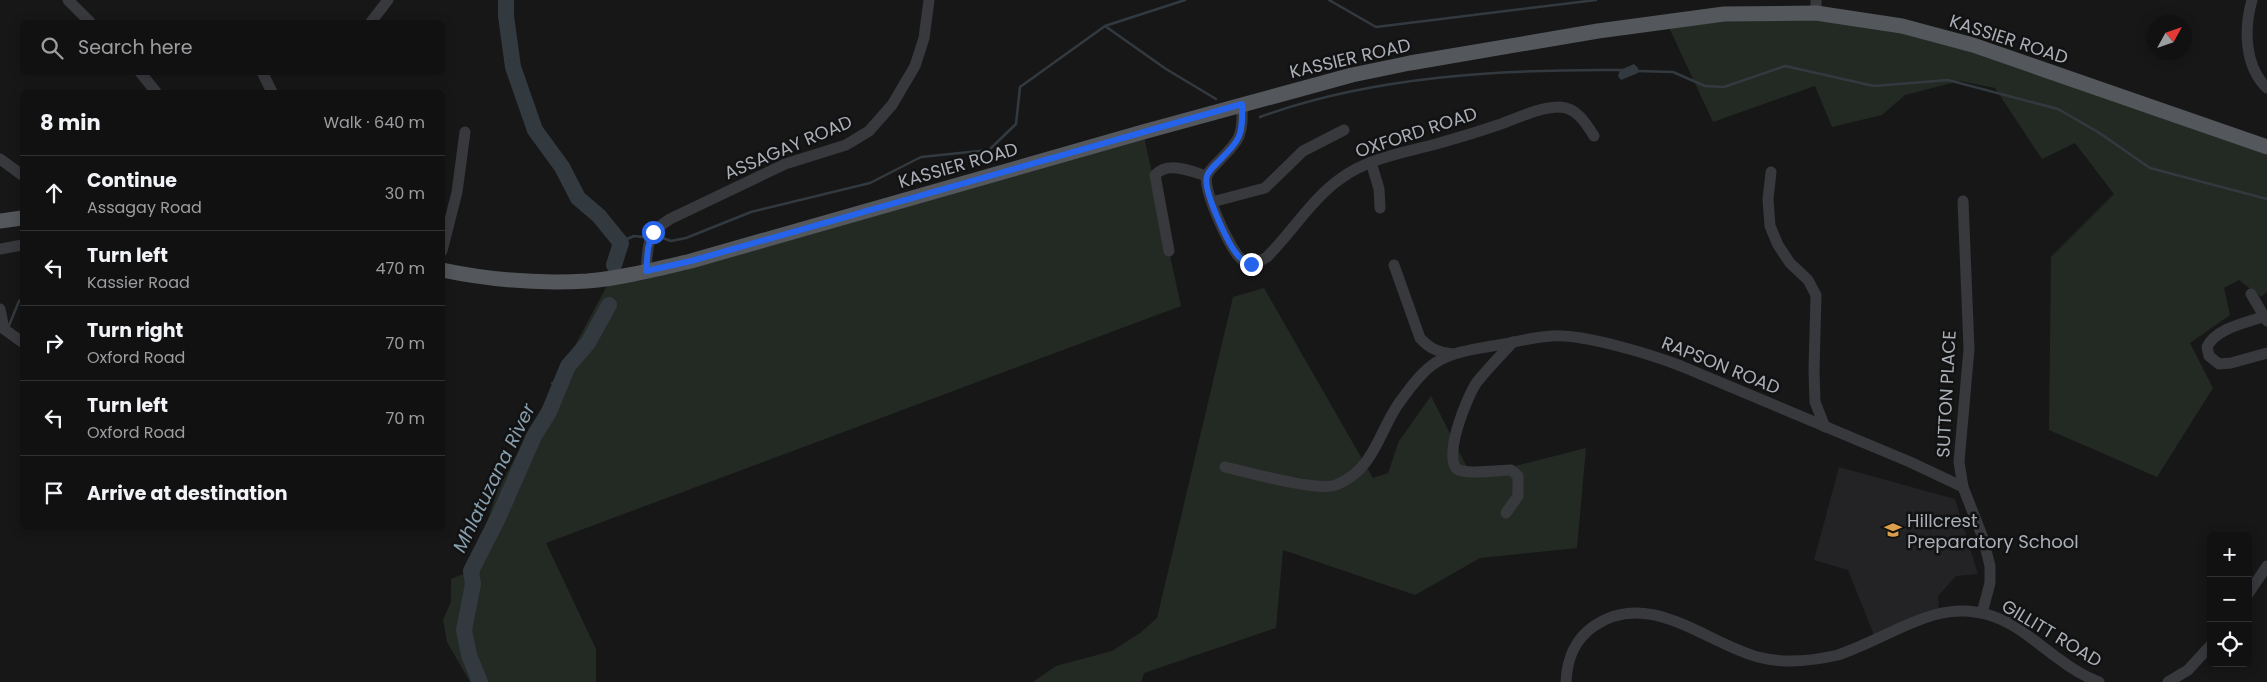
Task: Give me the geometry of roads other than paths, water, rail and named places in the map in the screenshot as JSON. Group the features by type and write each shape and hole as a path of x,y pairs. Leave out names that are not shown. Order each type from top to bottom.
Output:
{"main road":[{"name":"KASSIER ROAD","path":"445,270 530,281 587,280 646,271 691,261 1242,104 1352,75 1410,63 1598,31 1724,14 1816,6 1973,45 2267,148"},
{"path":"0,221 20,218"}],"street":[{"path":"68,0 88,20"},
{"path":"373,20 388,0"},
{"name":"ASSAGAY ROAD","path":"646,271 650,237 657,228 670,219 785,164 846,145 869,131 892,105 915,66 924,38 929,0"},
{"path":"2252,0 2247,22 2248,45 2255,69 2267,88"},
{"path":"141,75 144,85 143,90"},
{"path":"142,75 154,90"},
{"path":"264,75 271,90"},
{"path":"1169,251 1155,175 1160,171 1175,168 1206,176 1241,135 1243,128 1242,104"},
{"name":"OXFORD ROAD","path":"1206,176 1206,188 1236,254 1249,264 1259,264 1277,247 1332,185 1349,173 1371,162 1498,125 1538,111 1554,108 1570,109 1576,113 1584,120 1594,136"},
{"path":"1212,202 1265,188 1303,151 1344,130"},
{"path":"445,239 457,192 465,132"},
{"path":"0,159 20,174"},
{"path":"1371,162 1379,189 1380,208"},
{"path":"1770,172 1768,199 1770,226 1778,245 1790,263 1808,280 1816,295 1814,370 1816,402 1825,427"},
{"name":"SUTTON PLACE","path":"1963,201 1969,349 1959,462 1963,487 1983,538 1990,566 1990,583 1982,613"},
{"path":"0,249 20,245"},
{"name":"RAPSON ROAD","path":"1394,265 1420,338 1428,347 1438,352 1454,354"},
{"path":"2251,294 2266,319 2227,330 2211,339 2206,347 2209,356 2219,364 2231,363 2267,353"},
{"path":"0,309 4,329 19,341"},
{"name":"RAPSON ROAD","path":"1225,467 1287,482 1334,486 1348,479 1362,468 1379,443 1389,419 1424,372 1432,365 1454,354 1513,342 1565,336 1661,358 1910,462 1963,487"},
{"path":"1506,513 1518,496 1518,476 1511,470 1464,472 1457,468 1451,457 1455,435 1477,382 1513,342"},
{"path":"2252,588 2267,566"},
{"name":"GILLITT ROAD","path":"1566,682 1568,660 1581,638 1597,624 1621,614 1659,616 1680,622 1756,657 1784,661 1838,655 1930,615 1958,610 1982,613 2013,626 2080,674 2099,682"},
{"path":"2168,682 2188,670 2207,650"}],"waterway":[{"name":"Mhlatuzana River","path":"506,0 506,16 513,67 535,130 562,167 578,198 599,216 621,243 614,265"},
{"path":"660,237 671,241 686,238 751,212 870,183 921,157 989,150 1016,124 1020,87 1105,26 1185,0"},
{"path":"1329,0 1376,27 1596,0"},
{"path":"1105,26 1166,69 1216,99"},
{"path":"1638,71 1673,72 1705,86 1724,87 1785,66 1874,86 1948,80 2058,109 2098,132 2150,168 2267,199"},
{"path":"1260,117 1303,103 1347,92 1438,78 1531,71 1622,70"},
{"path":"620,242 634,236 643,237"},
{"path":"8,328 20,300"},
{"name":"Mhlatuzana River","path":"480,682 469,655 464,630 473,584 471,571 498,518 534,436 549,412 568,366 588,343 609,305"},
{"name":"Mhlatuzana River","path":"552,383 561,386"}],"place":[{"name":"Hillcrest Preparatory School","path":"1893,530"}]}
